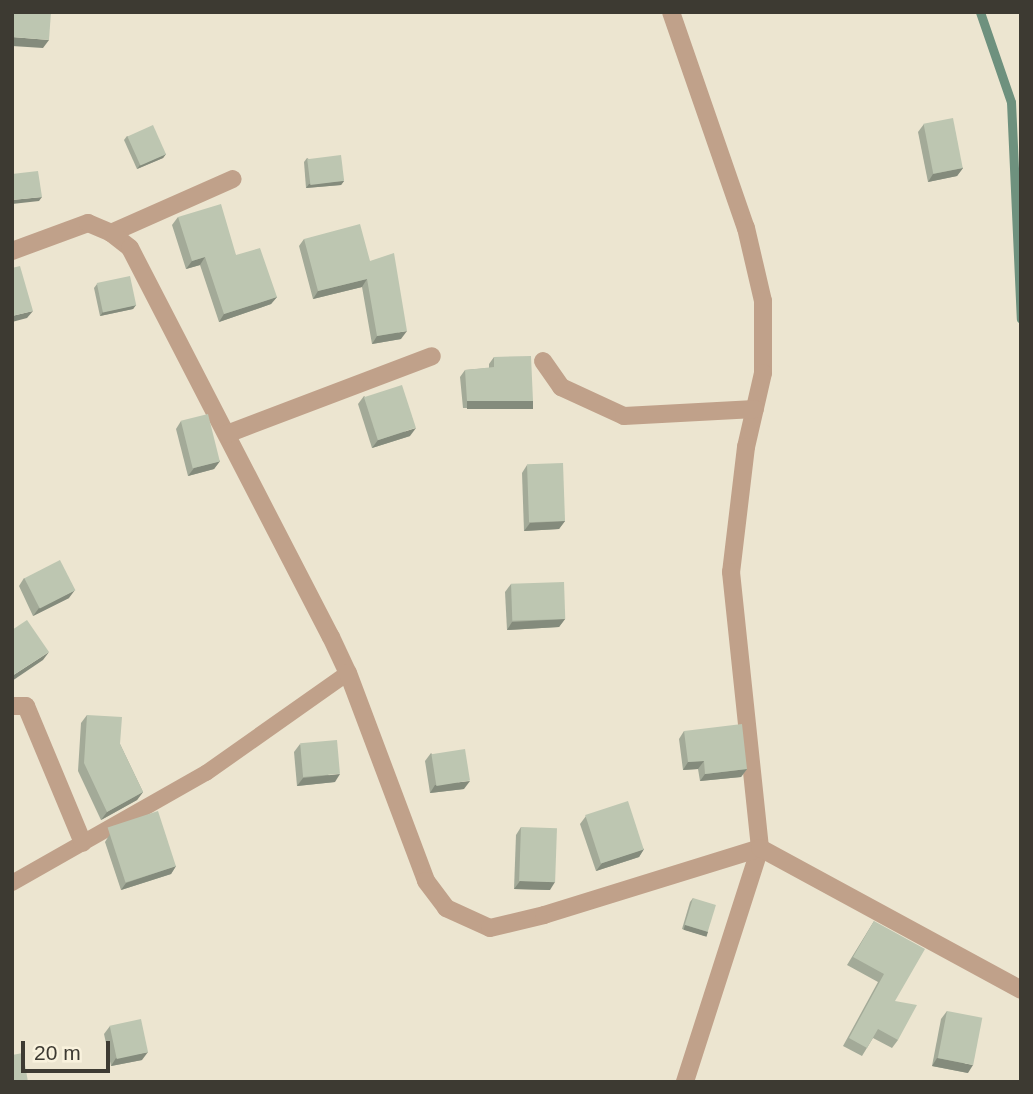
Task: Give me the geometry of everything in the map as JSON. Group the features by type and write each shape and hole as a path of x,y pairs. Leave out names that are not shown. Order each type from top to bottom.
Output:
{"street":[{"path":"671,12 746,228 763,301 762,373 746,447 731,572 760,848 685,1082"},
{"path":"111,233 233,179"},
{"path":"12,251 88,223 111,233 130,248 348,673 426,881 446,908 490,928 544,915 760,848 1021,990"},
{"path":"227,434 432,356"},
{"path":"543,362 561,387 624,416 755,409"},
{"path":"12,706 26,706 83,843"}],"lane":[{"path":"12,883 206,773 348,673"}],"building":[{"path":"12,12 51,12 49,40 12,37"},
{"path":"953,118 963,168 933,174 924,124"},
{"path":"153,125 166,154 140,166 127,136"},
{"path":"341,155 344,181 310,185 307,159"},
{"path":"38,171 42,197 12,200 12,174"},
{"path":"221,204 236,255 260,248 277,297 224,314 205,257 192,261 178,217"},
{"path":"360,224 370,261 394,253 407,331 377,336 367,279 318,291 304,239"},
{"path":"20,266 33,311 12,316 12,268"},
{"path":"130,276 136,305 103,312 97,283"},
{"path":"531,356 533,401 467,401 465,370 494,367 494,357"},
{"path":"402,385 416,428 378,440 364,397"},
{"path":"208,414 220,462 193,468 181,421"},
{"path":"563,463 565,521 529,522 527,464"},
{"path":"60,560 75,590 40,608 24,578"},
{"path":"564,582 565,619 512,621 511,584"},
{"path":"27,620 49,652 12,676 12,630"},
{"path":"87,715 122,717 120,744 143,792 107,812 84,763"},
{"path":"742,724 747,769 705,774 704,761 688,762 684,731"},
{"path":"337,740 340,774 303,777 300,743"},
{"path":"465,749 470,781 436,786 431,754"},
{"path":"628,801 644,850 601,863 585,815"},
{"path":"158,811 176,866 126,883 108,827"},
{"path":"521,827 557,828 555,882 519,881"},
{"path":"693,898 716,905 708,932 685,925"},
{"path":"874,921 925,949 895,1001 917,1005 898,1040 878,1029 867,1048 849,1038 884,974 853,957"},
{"path":"947,1011 982,1018 973,1065 938,1058"},
{"path":"141,1019 148,1052 117,1059 110,1026"},
{"path":"23,1053 28,1082 12,1082 12,1055"}],"waterway":[{"path":"980,12 1011,102 1021,319"}]}
